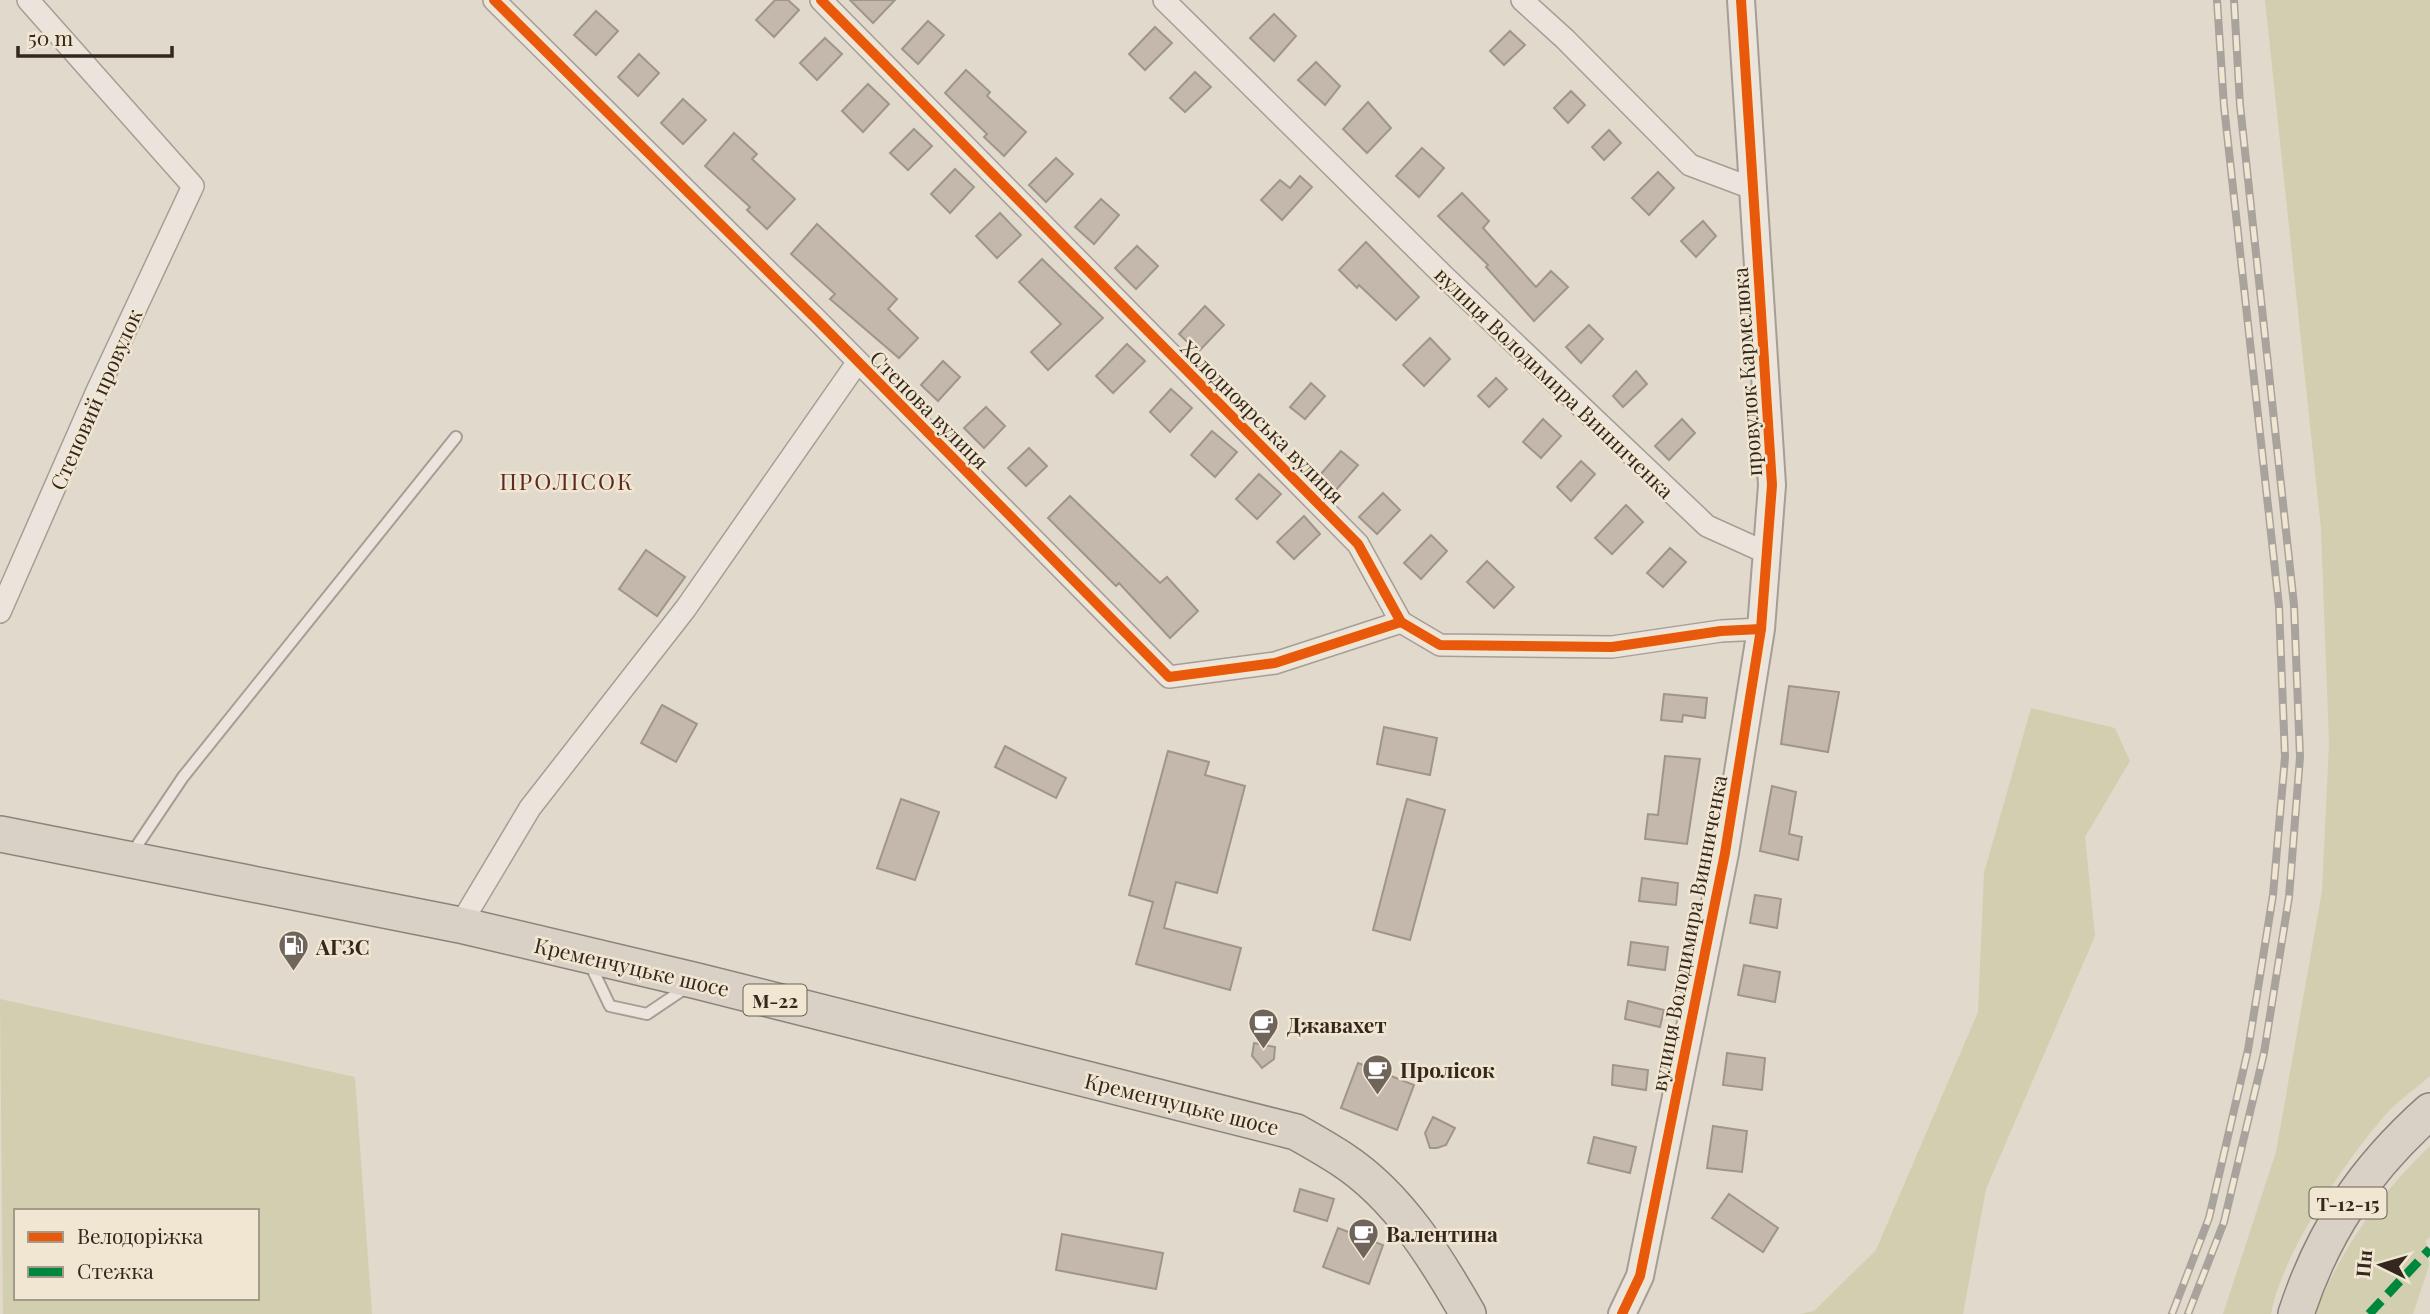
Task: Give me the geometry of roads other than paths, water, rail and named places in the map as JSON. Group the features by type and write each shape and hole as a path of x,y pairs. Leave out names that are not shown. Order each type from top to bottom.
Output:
{"highway":[{"name":"Кременчуцьке шосе","path":"0,834 460,925 697,981 1296,1132 1345,1160 1387,1197 1422,1240 1468,1314"},
{"name":"Т-12-15","path":"2295,1314 2305,1287 2338,1220 2365,1176 2400,1138 2430,1111"}],"street":[{"name":"Степовий провулок","path":"0,612 97,391 193,186 28,0"},
{"name":"Степова вулиця","path":"494,0 1169,677 1275,663 1401,622"},
{"name":"Холодноярська вулиця","path":"821,0 1357,544 1401,622"},
{"name":"вулиця Володимира Винниченка","path":"1164,0 1446,278 1707,526 1767,553 1760,629 1725,853 1643,1263 1622,1314"},
{"path":"1522,0 1690,166 1754,188"},
{"name":"провулок Кармелюка","path":"1741,0 1772,485 1767,553"},
{"path":"460,925 530,808 686,608 858,363"},
{"path":"1401,622 1440,645 1612,647 1721,631 1760,629"}],"lane":[{"path":"129,858 183,777 456,437"}],"railway":[{"path":"2172,1314 2209,1218 2248,1050 2273,895 2285,757 2279,606 2224,106 2217,0"},
{"path":"2188,1314 2224,1222 2264,1053 2289,897 2300,757 2294,605 2240,105 2234,0"}],"place":[{"name":"АГЗС","path":"293,973"},
{"name":"Джавахет","path":"1264,1051"},
{"name":"Пролісок","path":"1377,1096"},
{"name":"Валентина","path":"1363,1260"}],"district":[{"name":"ПРОЛІСОК","path":"567,480"}]}
